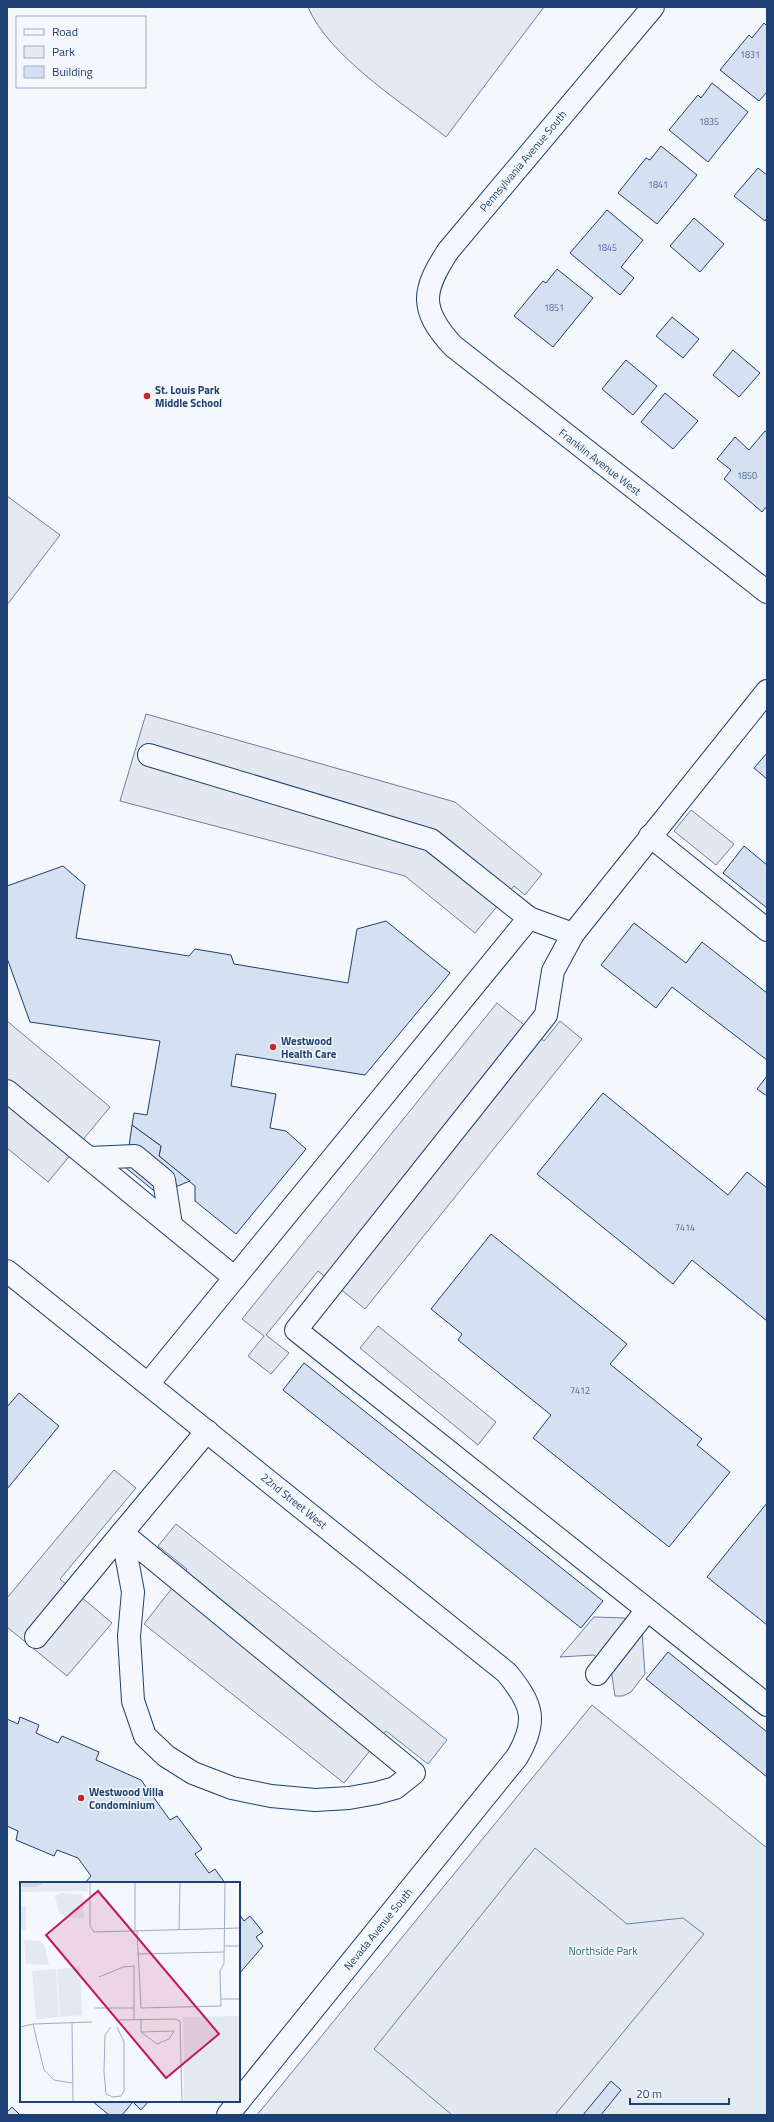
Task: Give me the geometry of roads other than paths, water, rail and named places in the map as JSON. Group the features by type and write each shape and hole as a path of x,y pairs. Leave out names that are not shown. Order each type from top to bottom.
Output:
{"street":[{"name":"Pennsylvania Avenue South","path":"436,328 429,309 427,292 433,274 448,251 653,7"},
{"name":"Franklin Avenue West","path":"436,328 452,346 767,592"},
{"path":"767,691 573,934 553,971 546,1015 296,1330 767,1705"},
{"path":"149,755 431,840 529,918 573,934"},
{"path":"650,836 767,930"},
{"path":"148,1384 529,918"},
{"path":"7,1091 235,1278"},
{"path":"89,1158 134,1156 164,1180 171,1225"},
{"name":"22nd Street West","path":"7,1271 507,1674 521,1691 529,1710 531,1726 527,1740 517,1757"},
{"path":"36,1637 206,1431"},
{"path":"122,1533 335,1708 414,1773 395,1788 377,1794 349,1798 308,1799 271,1796 232,1788 193,1773 166,1756 145,1736 133,1700 129,1636 132,1592 122,1533"},
{"path":"597,1674 647,1610"},
{"name":"Nevada Avenue South","path":"240,2100 517,1757"},
{"name":"Nevada Avenue South","path":"228,2115 238,2102"}],"place":[{"name":"St. Louis Park Middle School","path":"147,396"},
{"name":"Westwood Health Care","path":"273,1047"},
{"name":"Westwood Villa Condominium","path":"81,1798"}],"park label":[{"name":"Northside Park","path":"603,1951"}]}
